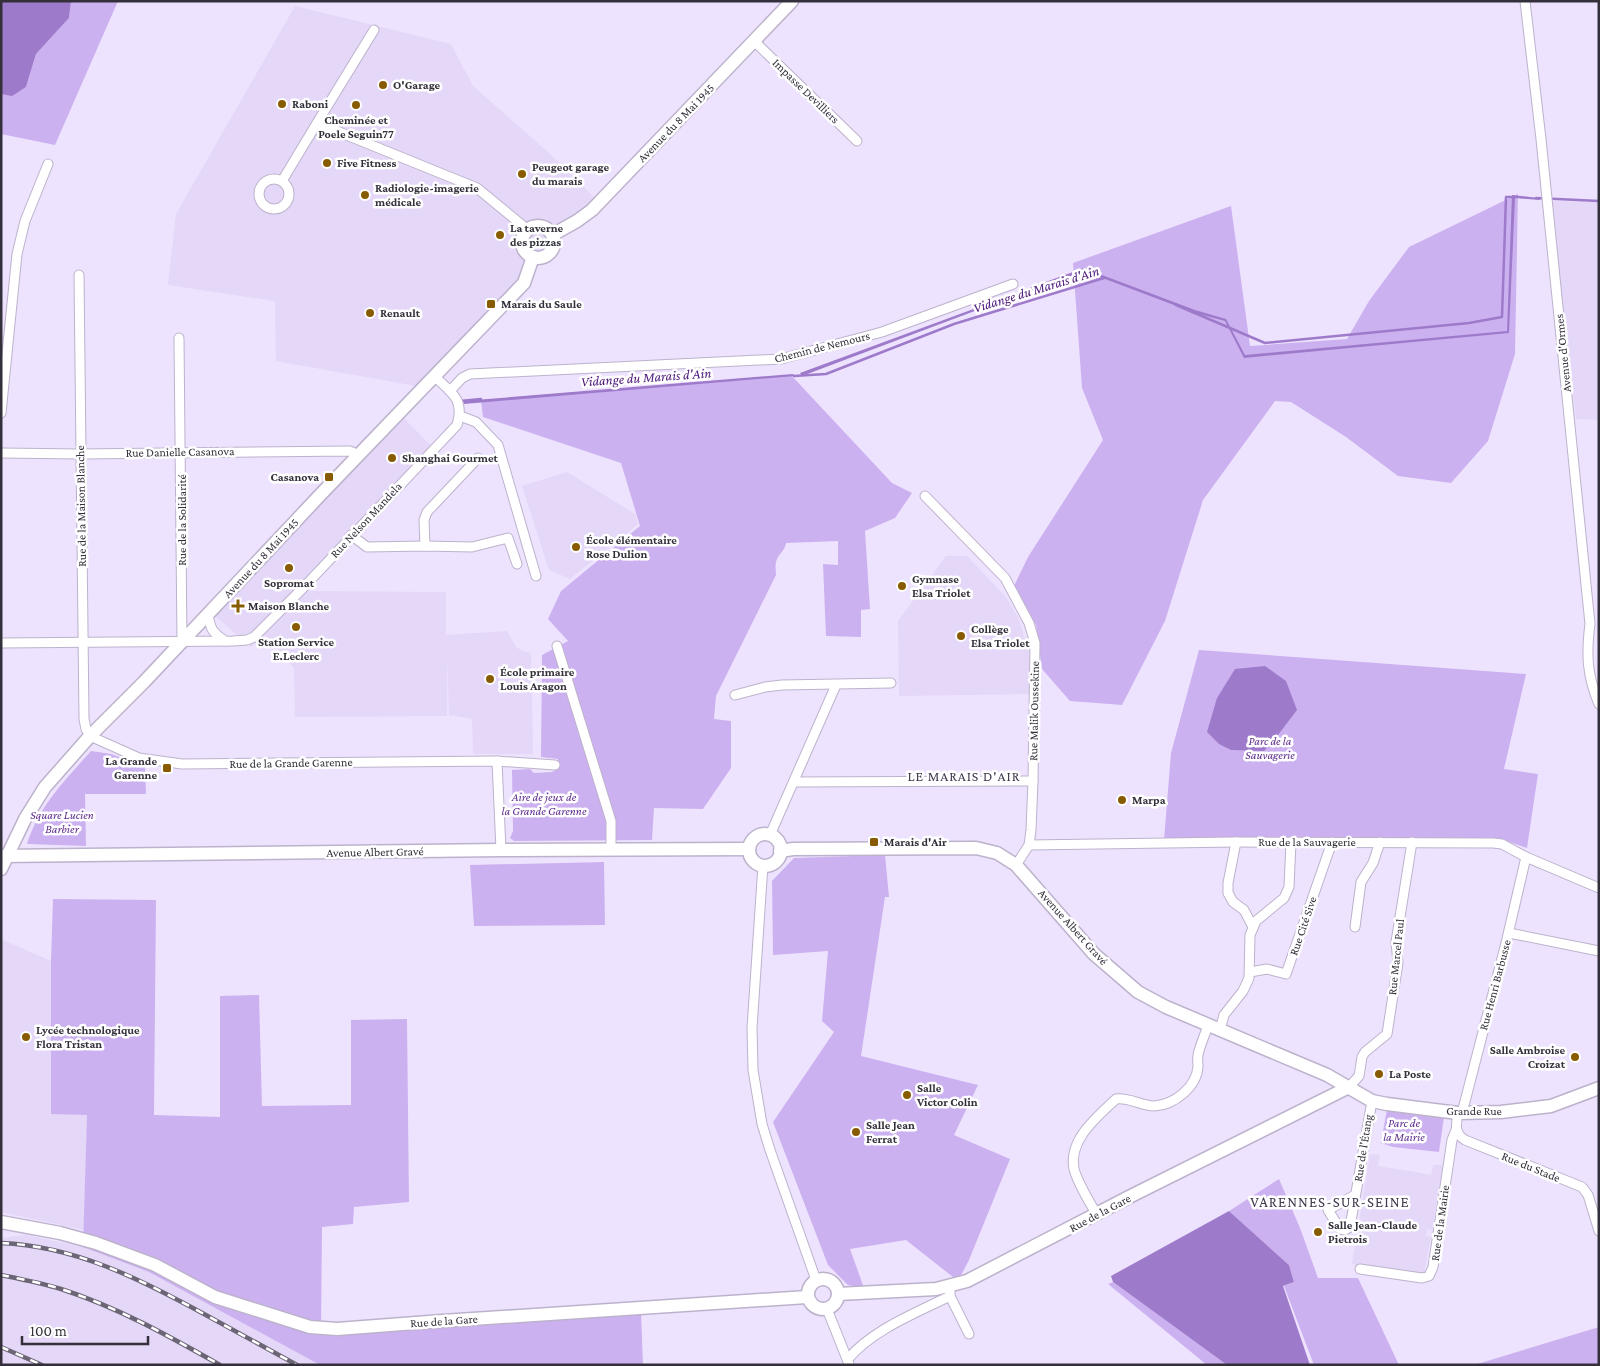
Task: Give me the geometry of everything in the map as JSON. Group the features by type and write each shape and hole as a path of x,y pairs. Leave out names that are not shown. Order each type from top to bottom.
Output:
{"main road":[{"name":"Avenue du 8 Mai 1945","path":"552,235 592,210 792,1"},
{"path":"537,226 550,231 552,235 554,244 550,252 542,257 532,257 523,247 523,238 528,230 537,226"},
{"name":"Avenue du 8 Mai 1945","path":"1,869 4,856 45,787 90,736 524,283 532,257"},
{"path":"760,834 770,835 778,841 780,851 776,860 772,863 758,864 751,858 750,844 760,834"},
{"name":"Avenue Albert Gravé","path":"780,851 793,849 976,848 997,853 1016,865 1094,954 1138,992 1166,1007 1327,1075 1349,1088"},
{"name":"Avenue Albert Gravé","path":"4,856 749,849"},
{"name":"Grande Rue","path":"1349,1088 1372,1100 1387,1104 1460,1113 1501,1112 1551,1106 1599,1088"},
{"name":"Rue de la Gare","path":"838,1294 936,1289 950,1291 1127,1198 1349,1088"},
{"name":"Rue de la Gare","path":"1,1222 60,1233 96,1243 155,1265 215,1297 310,1327 337,1329 808,1297"},
{"path":"822,1278 828,1279 837,1288 838,1294 835,1303 826,1309 822,1309 812,1306 807,1290 816,1280 822,1278"}],"street":[{"name":"Avenue d'Ormes","path":"1524,1 1594,624 1586,651 1593,691 1599,704"},
{"path":"282,181 374,30"},
{"name":"Impasse Devilliers","path":"754,41 857,142"},
{"path":"317,123 477,188 528,230"},
{"path":"1,413 17,254 25,221 48,164"},
{"name":"Rue de la Maison Blanche","path":"79,275 82,642 84,719 90,736"},
{"name":"Chemin de Nemours","path":"450,391 462,378 470,374 781,360 882,332 1013,284"},
{"name":"Rue de la Solidarité","path":"180,338 182,642"},
{"path":"434,376 458,401 460,416 476,422 498,445 536,576"},
{"name":"Rue Nelson Mandela","path":"1,643 225,641 247,640 254,637 303,588 457,425 460,416"},
{"name":"Rue Danielle Casanova","path":"1,453 350,451 359,454"},
{"path":"425,546 424,520 428,512 478,458"},
{"name":"Rue Malik Oussekine","path":"925,496 1004,578 1029,623 1035,643 1034,781 1029,845"},
{"path":"351,536 367,547 472,547 508,538 517,564"},
{"path":"208,614 210,628 214,634 225,641"},
{"path":"557,646 611,821 611,850"},
{"path":"735,696 774,686 891,683"},
{"path":"770,835 836,685"},
{"name":"Rue de la Grande Garenne","path":"90,736 139,758 182,764 497,760 555,765"},
{"path":"497,760 500,850"},
{"path":"794,782 1034,781"},
{"path":"1097,1214 1075,1171 1073,1160 1078,1141 1089,1125 1116,1099 1122,1098 1154,1106 1168,1103 1189,1088 1198,1067 1197,1057 1214,1027 1243,991 1249,978 1250,935 1253,927 1244,910 1234,902 1228,893 1228,883 1236,842"},
{"name":"Rue de la Sauvagerie","path":"1029,845 1236,842 1493,843 1502,844 1526,857 1599,888"},
{"name":"Rue Cité Sive","path":"1253,927 1256,922 1284,898 1289,887 1291,842"},
{"name":"Rue Cité Sive","path":"1250,972 1268,969 1286,974 1332,842"},
{"path":"1355,927 1361,882 1373,863 1380,842"},
{"name":"Rue Marcel Paul","path":"1349,1088 1359,1076 1362,1056 1387,1034 1398,963 1396,942 1412,842"},
{"path":"1016,865 1029,845"},
{"name":"Rue Henri Barbusse","path":"1460,1113 1509,934 1526,857"},
{"path":"763,865 752,1028 753,1070 762,1124 816,1280"},
{"path":"1509,934 1599,951"},
{"name":"Rue de l'Étang","path":"1355,1195 1372,1100"},
{"path":"1456,1130 1460,1113"},
{"name":"Rue du Stade","path":"1456,1130 1465,1140 1582,1187 1588,1195 1599,1231"},
{"name":"Rue de la Mairie","path":"1360,1269 1422,1278 1429,1276 1433,1267 1452,1140 1456,1130"},
{"path":"848,1362 854,1351 873,1336 950,1291 969,1334"},
{"path":"826,1309 848,1362"}],"shaded area":[{"path":"1,1 71,1 69,18 36,54 26,87 12,96 1,94"},
{"path":"295,6 451,44 473,86 549,153 595,198 416,386 276,361 275,301 168,285 176,214"},
{"path":"1512,195 1539,198 1540,200 1515,198 1509,333 1244,358 1225,321 1195,313 1084,271 1017,296 1018,292 1084,268 1195,310 1226,319 1245,355 1507,331"},
{"path":"1550,201 1599,202 1599,420 1576,419"},
{"path":"1006,297 1004,300 802,376 800,373"},
{"path":"793,374 795,376 464,404 463,401"},
{"path":"403,417 437,452 306,591 446,592 446,635 507,631 516,647 531,653 533,754 473,754 472,719 449,715 447,655 447,716 295,717 294,668 265,635 251,647 215,616"},
{"name":"École élémentaire Rose Dulion","path":"567,472 635,514 638,524 570,579 549,570 522,486"},
{"name":"Collège Elsa Triolet","path":"946,556 967,556 1005,596 1018,617 1029,651 1030,694 899,696 898,621"},
{"path":"1265,666 1286,681 1297,710 1264,751 1231,750 1219,744 1207,732 1217,698 1235,669"},
{"name":"Lycée technologique Flora Tristan","path":"1,939 51,961 51,1114 87,1114 84,1230 1,1212"},
{"path":"1370,1154 1380,1155 1378,1166 1431,1175 1433,1165 1443,1165 1432,1230 1427,1229 1426,1236 1431,1237 1424,1274 1352,1264"},
{"path":"1229,1211 1289,1265 1294,1282 1283,1286 1310,1365 1227,1365 1113,1282 1111,1276"},
{"path":"26,1235 83,1247 149,1272 320,1365 1,1365 1,1238"}],"green space":[{"path":"71,1 118,1 55,145 1,134 1,94 12,95 26,87 36,54 69,18"},
{"path":"1518,194 1515,354 1488,441 1451,483 1398,476 1346,437 1291,402 1275,401 1203,500 1165,621 1122,705 1070,701 1042,669 1036,625 1014,586 1028,557 1103,440 1082,388 1073,263 1231,206 1250,346 1347,339 1369,301 1409,247"},
{"name":"Aire de jeux de la Grande Garenne","path":"791,375 892,483 912,493 895,518 865,531 870,609 861,610 861,637 826,636 823,564 838,565 838,541 786,543 776,562 776,575 716,696 714,719 731,721 731,768 703,809 654,808 652,840 514,841 510,838 513,831 512,770 530,769 534,773 552,772 558,769 558,759 541,757 542,655 568,641 548,619 561,591 640,526 621,463 483,417 481,400"},
{"name":"Parc de la Sauvagerie","path":"1199,650 1526,674 1504,769 1538,774 1527,848 1507,841 1164,840 1171,753"},
{"name":"Square Lucien Barbier","path":"91,751 111,754 145,766 146,794 85,794 86,846 27,844 32,830 46,805"},
{"path":"885,855 889,897 885,897 861,1056 978,1085 954,1135 1010,1159 969,1260 958,1281 906,1240 850,1249 864,1288 848,1285 828,1265 773,1122 834,1032 822,1021 828,951 773,955 772,881 794,858"},
{"path":"604,862 605,925 474,926 470,865"},
{"path":"53,899 156,900 154,1115 220,1117 220,996 259,995 262,1106 351,1105 351,1020 407,1019 409,1202 354,1207 353,1224 322,1227 321,1335 641,1312 643,1365 320,1365 149,1272 83,1247 87,1115 51,1114"},
{"name":"Parc de la Mairie","path":"1387,1109 1444,1117 1439,1152 1393,1147 1381,1143"},
{"path":"1279,1179 1300,1228 1318,1278 1358,1278 1399,1365 1314,1365 1284,1286 1294,1282 1289,1265 1229,1211"},
{"path":"1113,1282 1227,1365 1207,1365 1108,1284"},
{"path":"1599,1327 1599,1365 1474,1365"}],"waterway":[{"name":"Vidange du Marais d'Ain","path":"1176,305 1265,343 1469,323 1502,317 1506,197 1516,197"},
{"name":"Vidange du Marais d'Ain","path":"1536,198 1599,201"},
{"name":"Vidange du Marais d'Ain","path":"794,376 826,374 954,324 1104,278"},
{"name":"Vidange du Marais d'Ain","path":"460,401 481,399"}],"railway":[{"path":"1,1243 55,1250 106,1266 180,1301 297,1365"},
{"path":"1,1275 54,1287 102,1304 162,1333 220,1365"},
{"path":"1,1347 42,1365"}],"place":[{"name":"O'Garage","path":"383,85"},
{"name":"Raboni","path":"282,104"},
{"name":"Cheminée et Poele Seguin77","path":"356,105"},
{"name":"Five Fitness","path":"327,163"},
{"name":"Peugeot garage du marais","path":"522,174"},
{"name":"Radiologie-imagerie médicale","path":"365,195"},
{"name":"La taverne des pizzas","path":"500,235"},
{"name":"Marais du Saule","path":"491,304"},
{"name":"Renault","path":"370,313"},
{"name":"Shanghai Gourmet","path":"392,458"},
{"name":"Casanova","path":"329,477"},
{"name":"École élémentaire Rose Dulion","path":"576,547"},
{"name":"Sopromat","path":"289,568"},
{"name":"Gymnase Elsa Triolet","path":"902,586"},
{"name":"Maison Blanche","path":"238,606"},
{"name":"Station Service E.Leclerc","path":"296,627"},
{"name":"Collège Elsa Triolet","path":"961,636"},
{"name":"École primaire Louis Aragon","path":"490,679"},
{"name":"La Grande Garenne","path":"167,768"},
{"name":"Marpa","path":"1122,800"},
{"name":"Marais d'Air","path":"874,842"},
{"name":"Lycée technologique Flora Tristan","path":"26,1037"},
{"name":"Salle Ambroise Croizat","path":"1575,1057"},
{"name":"La Poste","path":"1379,1074"},
{"name":"Salle Victor Colin","path":"907,1095"},
{"name":"Salle Jean Ferrat","path":"856,1132"},
{"name":"Salle Jean-Claude Pietrois","path":"1318,1232"}],"district":[{"name":"LE MARAIS D'AIR","path":"964,776"},
{"name":"VARENNES-SUR-SEINE","path":"1330,1202"}]}
